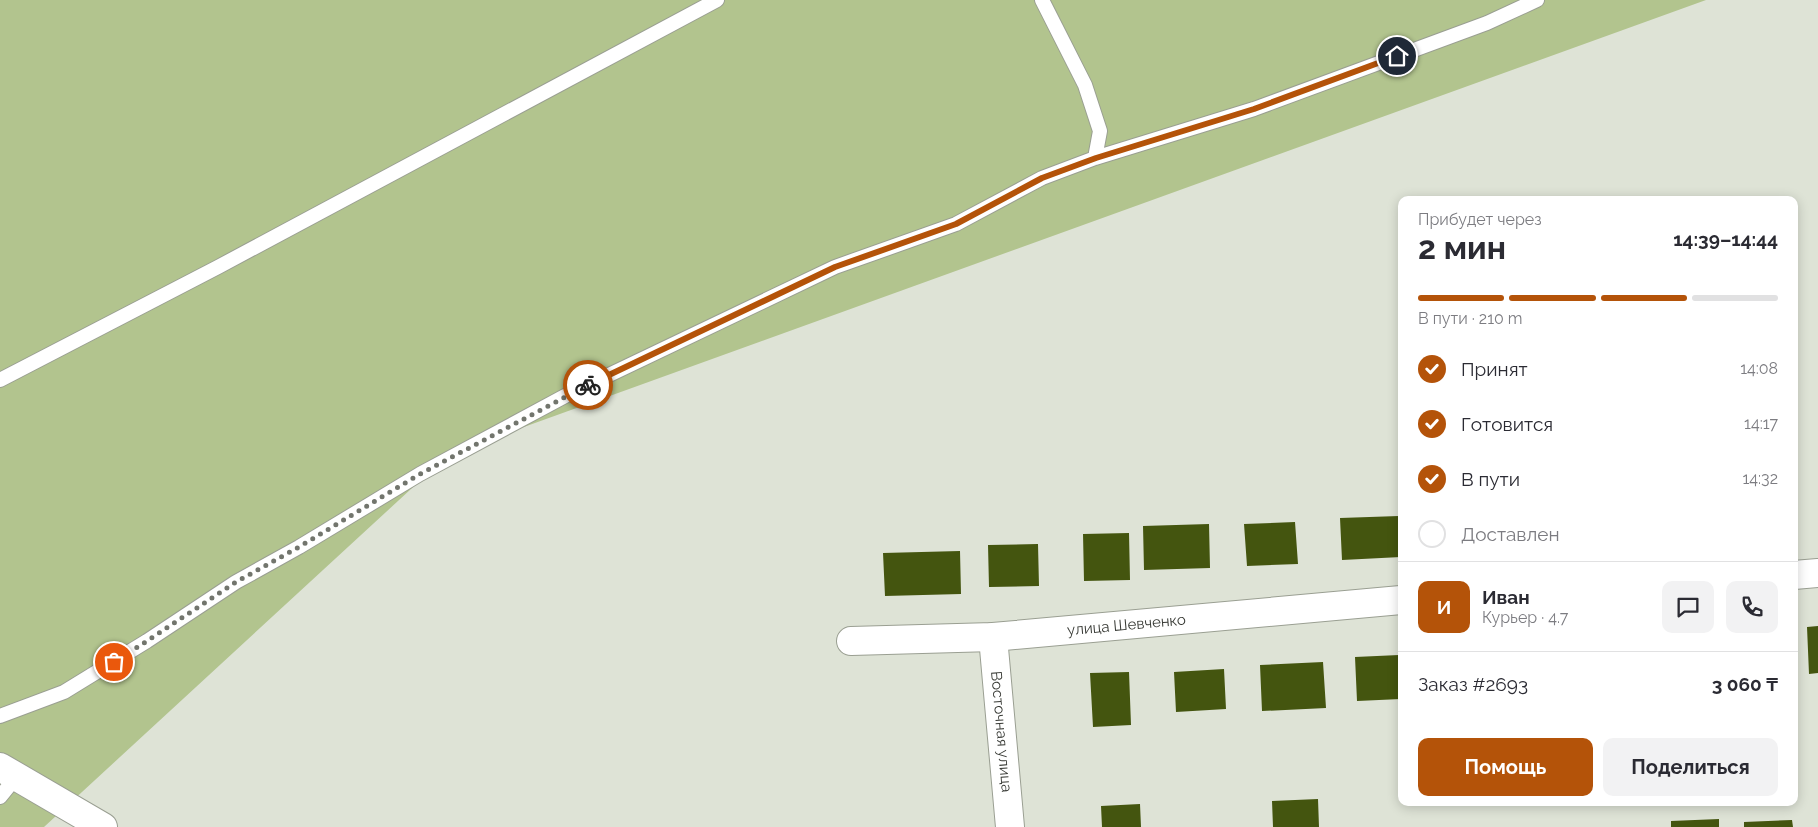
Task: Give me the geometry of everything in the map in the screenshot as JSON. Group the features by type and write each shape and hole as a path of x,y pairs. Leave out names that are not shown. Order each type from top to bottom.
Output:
{"street":[{"path":"1798,575 1818,573"},
{"name":"улица Шевченко","path":"851,640 993,637 1398,600"},
{"name":"Восточная улица","path":"993,637 1010,827"},
{"path":"6,780 103,827"}],"lane":[{"path":"0,380 218,267 717,0"},
{"path":"1042,0 1085,85 1100,132 1096,158"},
{"path":"0,716 64,692 147,641 236,582 299,547 420,474 565,396 835,267 956,224 1042,178 1096,158 1254,109 1487,23 1537,0"}],"green space":[{"path":"0,0 1706,0 449,454 44,827 0,827"}],"building":[{"path":"1398,516 1398,557 1342,560 1340,518"},
{"path":"1295,522 1298,564 1247,566 1244,524"},
{"path":"1209,524 1210,568 1144,570 1143,526"},
{"path":"1129,533 1130,580 1084,581 1083,534"},
{"path":"1038,544 1039,586 989,587 988,545"},
{"path":"960,551 961,594 885,596 883,553"},
{"path":"1818,626 1818,673 1809,674 1807,627"},
{"path":"1398,655 1398,699 1357,701 1355,657"},
{"path":"1323,662 1326,708 1262,711 1260,665"},
{"path":"1224,669 1226,709 1176,712 1174,672"},
{"path":"1129,672 1131,725 1093,727 1090,673"},
{"path":"1318,799 1319,827 1273,827 1272,801"},
{"path":"1140,804 1141,827 1102,827 1101,806"},
{"path":"1719,819 1719,827 1671,827 1671,821"},
{"path":"1792,820 1793,827 1744,827 1744,822"}],"way so far":[{"path":"114,662 236,582 299,547 420,474 588,385"}],"route":[{"path":"588,385 692,337 835,267 956,224 1042,178 1096,158 1254,109 1397,56"}]}
